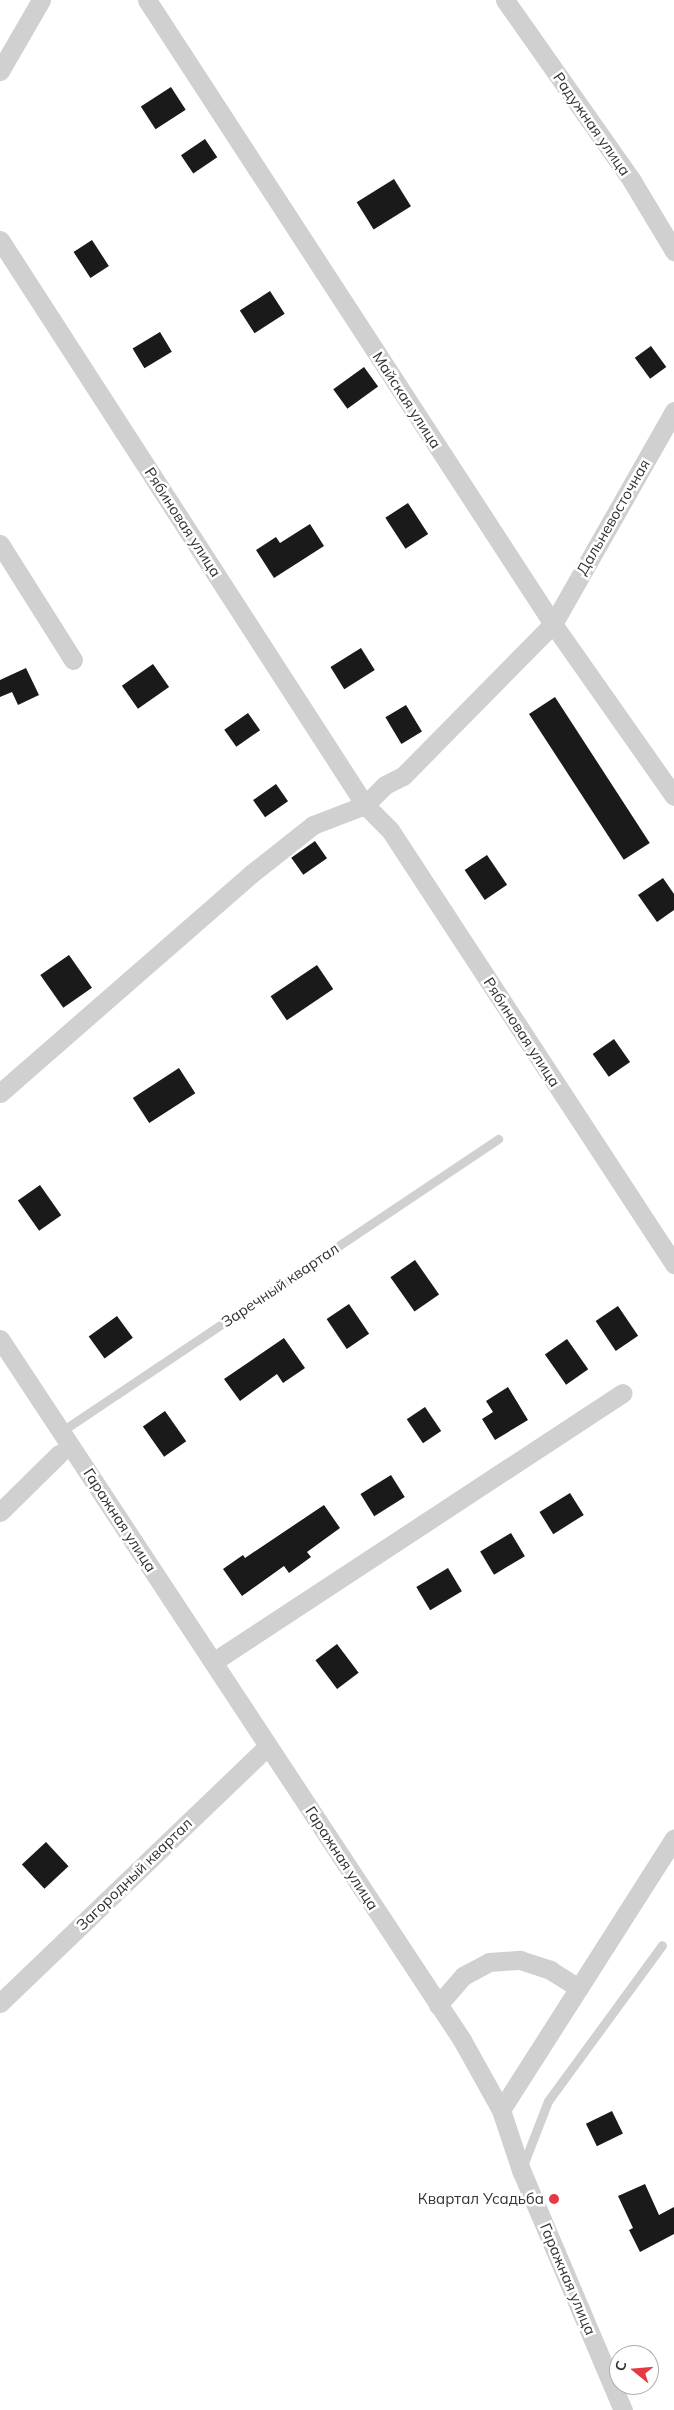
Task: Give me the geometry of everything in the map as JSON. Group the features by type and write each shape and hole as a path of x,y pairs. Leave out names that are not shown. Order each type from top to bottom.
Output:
{"street":[{"path":"0,71 42,0"},
{"name":"Майская улица","path":"147,0 553,624 674,796"},
{"name":"Радужная улица","path":"505,0 632,181 674,251"},
{"name":"Рябиновая улица","path":"0,240 365,804 390,830 674,1264"},
{"name":"Дальневосточная","path":"553,624 674,411"},
{"path":"0,544 73,660"},
{"path":"0,1094 251,874 313,825 365,804 385,785 403,776 553,624"},
{"name":"Гаражная улица","path":"0,1339 462,2040 501,2110 521,2170 624,2410"},
{"path":"213,1662 622,1393"},
{"path":"0,1512 60,1454"},
{"name":"Загородный квартал","path":"0,2003 268,1746"},
{"path":"501,2110 674,1838"},
{"path":"438,2005 463,1976 489,1962 520,1960 550,1970 579,1988"}],"lane":[{"name":"Заречный квартал","path":"62,1431 498,1139"},
{"path":"521,2170 548,2101 662,1945"}],"building":[{"path":"171,87 186,110 156,129 141,107"},
{"path":"205,139 217,157 193,173 181,155"},
{"path":"394,179 411,206 374,229 357,202"},
{"path":"92,240 109,266 90,278 74,252"},
{"path":"270,291 285,314 255,333 240,311"},
{"path":"160,332 172,352 144,368 133,348"},
{"path":"651,346 666,367 650,379 635,358"},
{"path":"364,367 378,386 347,409 333,389"},
{"path":"408,503 428,534 406,549 385,518"},
{"path":"310,524 324,546 274,578 256,550 276,537 280,543"},
{"path":"361,648 375,670 344,689 330,667"},
{"path":"153,664 169,687 138,709 122,686"},
{"path":"26,668 39,695 18,705 12,692 0,697 0,680"},
{"path":"555,697 650,843 624,860 529,714"},
{"path":"406,705 422,732 401,744 385,717"},
{"path":"248,713 260,730 236,747 224,730"},
{"path":"276,784 288,801 265,817 253,800"},
{"path":"315,841 327,858 303,875 291,858"},
{"path":"487,855 507,885 485,900 465,870"},
{"path":"663,878 674,894 674,910 657,922 638,895"},
{"path":"69,955 92,988 63,1008 40,975"},
{"path":"317,965 333,989 287,1020 271,996"},
{"path":"614,1039 630,1062 609,1077 593,1054"},
{"path":"179,1068 195,1093 149,1123 133,1098"},
{"path":"40,1185 61,1215 39,1231 18,1200"},
{"path":"415,1260 439,1294 415,1312 390,1277"},
{"path":"349,1304 369,1334 347,1349 327,1319"},
{"path":"618,1306 638,1336 616,1351 596,1321"},
{"path":"117,1316 133,1338 105,1358 89,1337"},
{"path":"284,1338 305,1368 283,1383 277,1374 240,1401 224,1379"},
{"path":"567,1339 588,1369 566,1385 545,1354"},
{"path":"508,1387 528,1420 495,1440 482,1419 493,1412 486,1401"},
{"path":"425,1407 441,1431 423,1443 407,1419"},
{"path":"165,1411 186,1441 164,1457 143,1426"},
{"path":"391,1475 405,1497 374,1516 360,1494"},
{"path":"570,1493 584,1515 553,1534 539,1512"},
{"path":"324,1505 340,1528 307,1552 311,1557 289,1573 284,1566 242,1596 223,1569 243,1555 245,1558"},
{"path":"511,1533 525,1556 494,1575 480,1552"},
{"path":"448,1568 462,1591 430,1610 416,1587"},
{"path":"337,1644 359,1673 337,1689 315,1660"},
{"path":"46,1842 69,1866 44,1889 22,1865"},
{"path":"612,2111 623,2133 597,2146 586,2124"},
{"path":"645,2184 659,2215 674,2207 674,2234 640,2252 629,2230 633,2228 618,2196"}],"place":[{"name":"Квартал Усадьба","path":"554,2199"}]}
